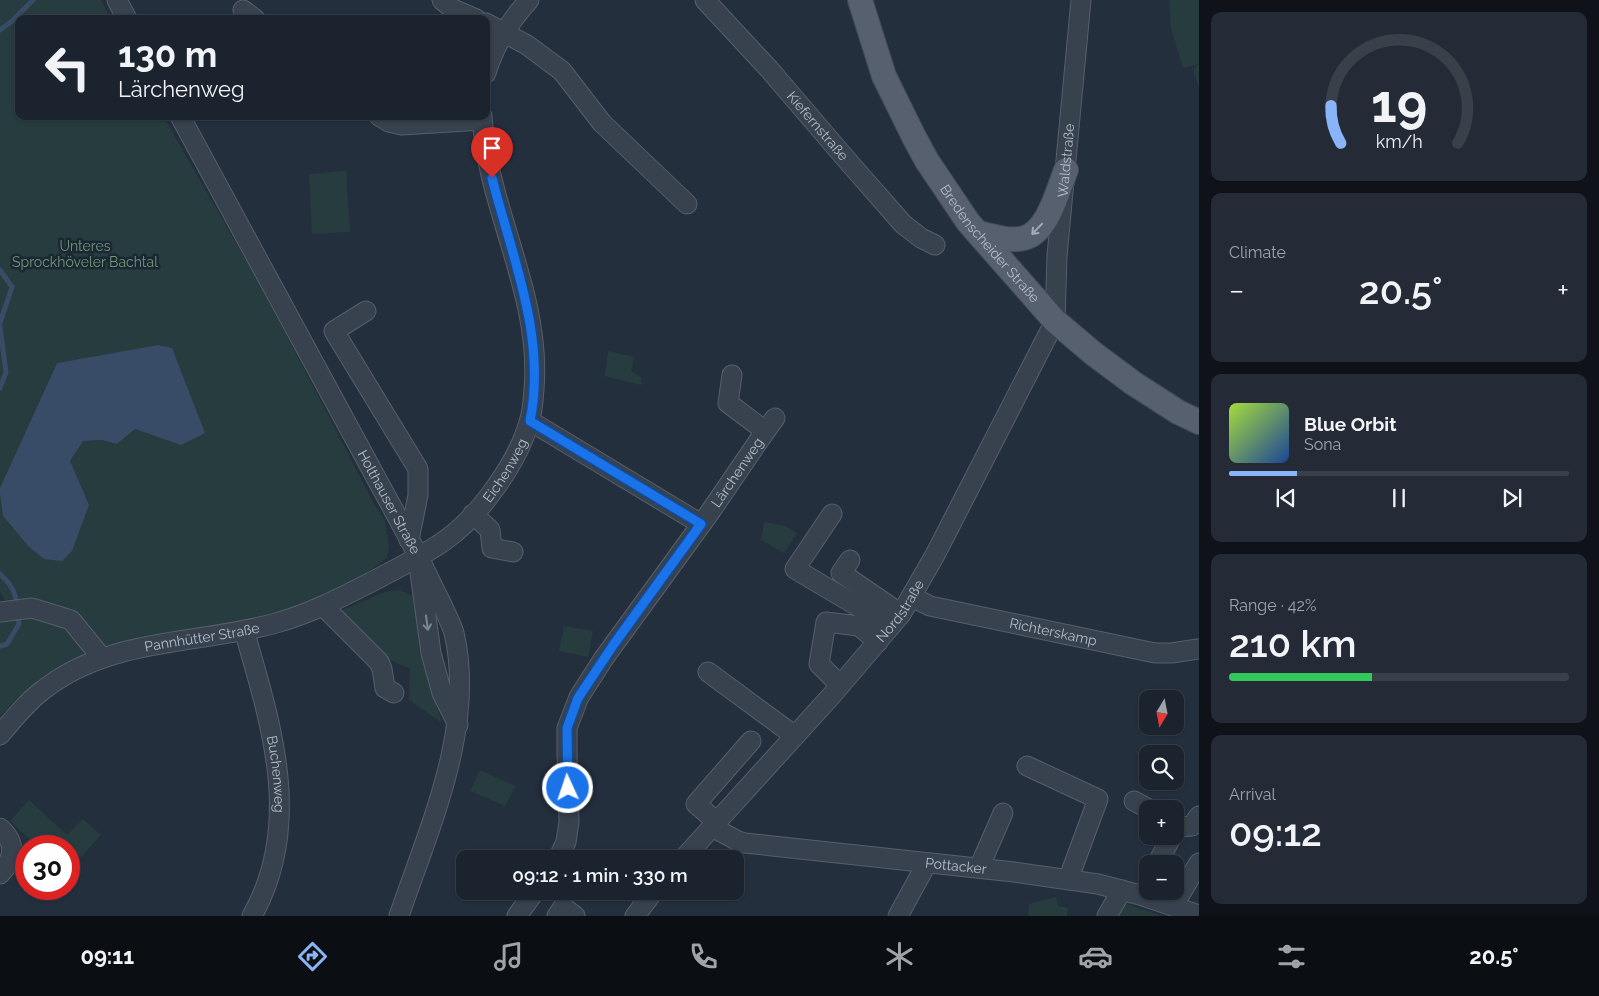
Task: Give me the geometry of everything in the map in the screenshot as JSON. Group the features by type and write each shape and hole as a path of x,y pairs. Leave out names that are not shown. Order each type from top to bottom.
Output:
{"main road":[{"name":"Bredenscheider Straße","path":"860,0 884,76 914,137 927,161 956,205 978,233 1054,321 1133,383 1178,412 1199,422"},
{"path":"978,233 999,238 1017,239 1025,238 1037,232 1052,208 1066,170"}],"street":[{"path":"117,0 126,15"},
{"path":"442,0 452,9 466,15"},
{"path":"490,62 505,32 529,0"},
{"name":"Kiefernstraße","path":"705,0 769,69 903,224 921,238 935,245"},
{"name":"Waldstraße","path":"1054,321 1057,256 1081,0"},
{"path":"490,25 545,57 562,71 609,129 687,204"},
{"name":"Holthauser Straße","path":"182,120 419,557 453,630 460,662 458,724 438,801 399,916"},
{"name":"Eichenweg","path":"385,120 402,124 455,120"},
{"name":"Eichenweg","path":"419,557 444,541 473,514 492,491 511,464 530,421 534,385 534,343 528,309 487,160 482,120"},
{"path":"366,311 334,331 418,469 418,495 409,540"},
{"name":"Nordstraße","path":"691,850 878,642 912,597 1054,321"},
{"name":"Lärchenweg","path":"562,850 570,822 567,728 572,712 590,678 762,436 760,427 728,403 732,375"},
{"path":"762,436 775,418"},
{"path":"530,421 701,524"},
{"path":"473,514 490,530 492,548 513,552"},
{"path":"832,514 795,569 896,620"},
{"path":"419,557 431,653 442,693 458,724"},
{"name":"Pannhütter Straße","path":"0,735 25,706 42,690 56,680 102,658 165,643 276,623 323,606 419,557"},
{"path":"850,560 841,573 896,620"},
{"name":"Richterskamp","path":"912,597 930,606 1155,653 1172,653 1198,649"},
{"path":"323,606 379,662 385,688 394,694"},
{"path":"2,609 32,608 71,620 102,658"},
{"path":"840,685 818,664 826,622 859,626 878,642"},
{"name":"Buchenweg","path":"244,630 276,750 280,796 277,835 270,873 252,916"},
{"path":"708,672 794,736"},
{"name":"Pottacker","path":"774,758 746,738 696,804 729,837 745,842 979,868 1068,880 1122,890 1139,888"},
{"path":"1026,766 1098,799 1068,880"},
{"path":"979,868 1003,813"},
{"path":"1184,828 1192,826 1199,816"},
{"path":"0,828 9,838 12,849 9,862 0,874"},
{"path":"898,916 927,863"},
{"path":"1163,908 1199,863"},
{"path":"1107,916 1122,890"},
{"path":"517,916 529,900"},
{"path":"635,916 647,900"},
{"path":"557,916 563,907 576,916"},
{"name":"Pottacker","path":"1163,908 1199,915"}],"green space":[{"name":"Unteres Sprockhöveler Bachtal","path":"0,0 101,0 109,15 15,15 15,120 165,120 259,283 339,436 337,438 340,438 385,521 389,546 387,558 352,583 283,615 130,640 103,648 67,621 93,652 46,674 17,698 0,716 0,603 6,603 0,592 0,494 3,516 29,547 44,559 89,505 70,461 83,441 102,440 117,444 135,429 181,445 172,348 158,345 57,363 0,488"},
{"path":"1169,0 1199,0 1199,87 1193,71 1198,64 1183,68 1171,29"},
{"path":"346,171 350,232 312,234 309,174"},
{"path":"608,351 634,357 631,371 642,378 641,385 605,376"},
{"path":"764,522 785,526 797,533 784,553 761,540"},
{"path":"400,590 412,596 416,612 420,654 442,723 409,700 410,669 379,655 335,613 385,592"},
{"path":"564,626 593,631 588,657 559,651"},
{"path":"480,770 515,786 505,806 470,791"},
{"path":"29,800 67,835 25,835 10,821"},
{"path":"83,819 101,835 80,858 80,835 67,835"},
{"path":"1056,897 1058,906 1068,908 1067,916 1028,916 1029,904"},
{"path":"1122,903 1163,916 1115,916"}],"water":[{"path":"158,345 172,348 205,433 181,445 135,429 117,444 102,440 83,441 70,461 89,505 72,551 62,561 44,559 29,547 3,516 0,488 57,363"}],"waterway":[{"path":"18,15 33,0"},
{"path":"0,30 15,18"},
{"path":"0,270 12,287 0,323"},
{"path":"0,327 6,372 0,388"},
{"path":"0,574 12,588 17,606"},
{"path":"0,646 7,644 19,624 18,615"}],"route":[{"path":"492,178 528,309 534,343 534,385 530,421 701,524 614,644 578,698 567,728 568,788"}]}
